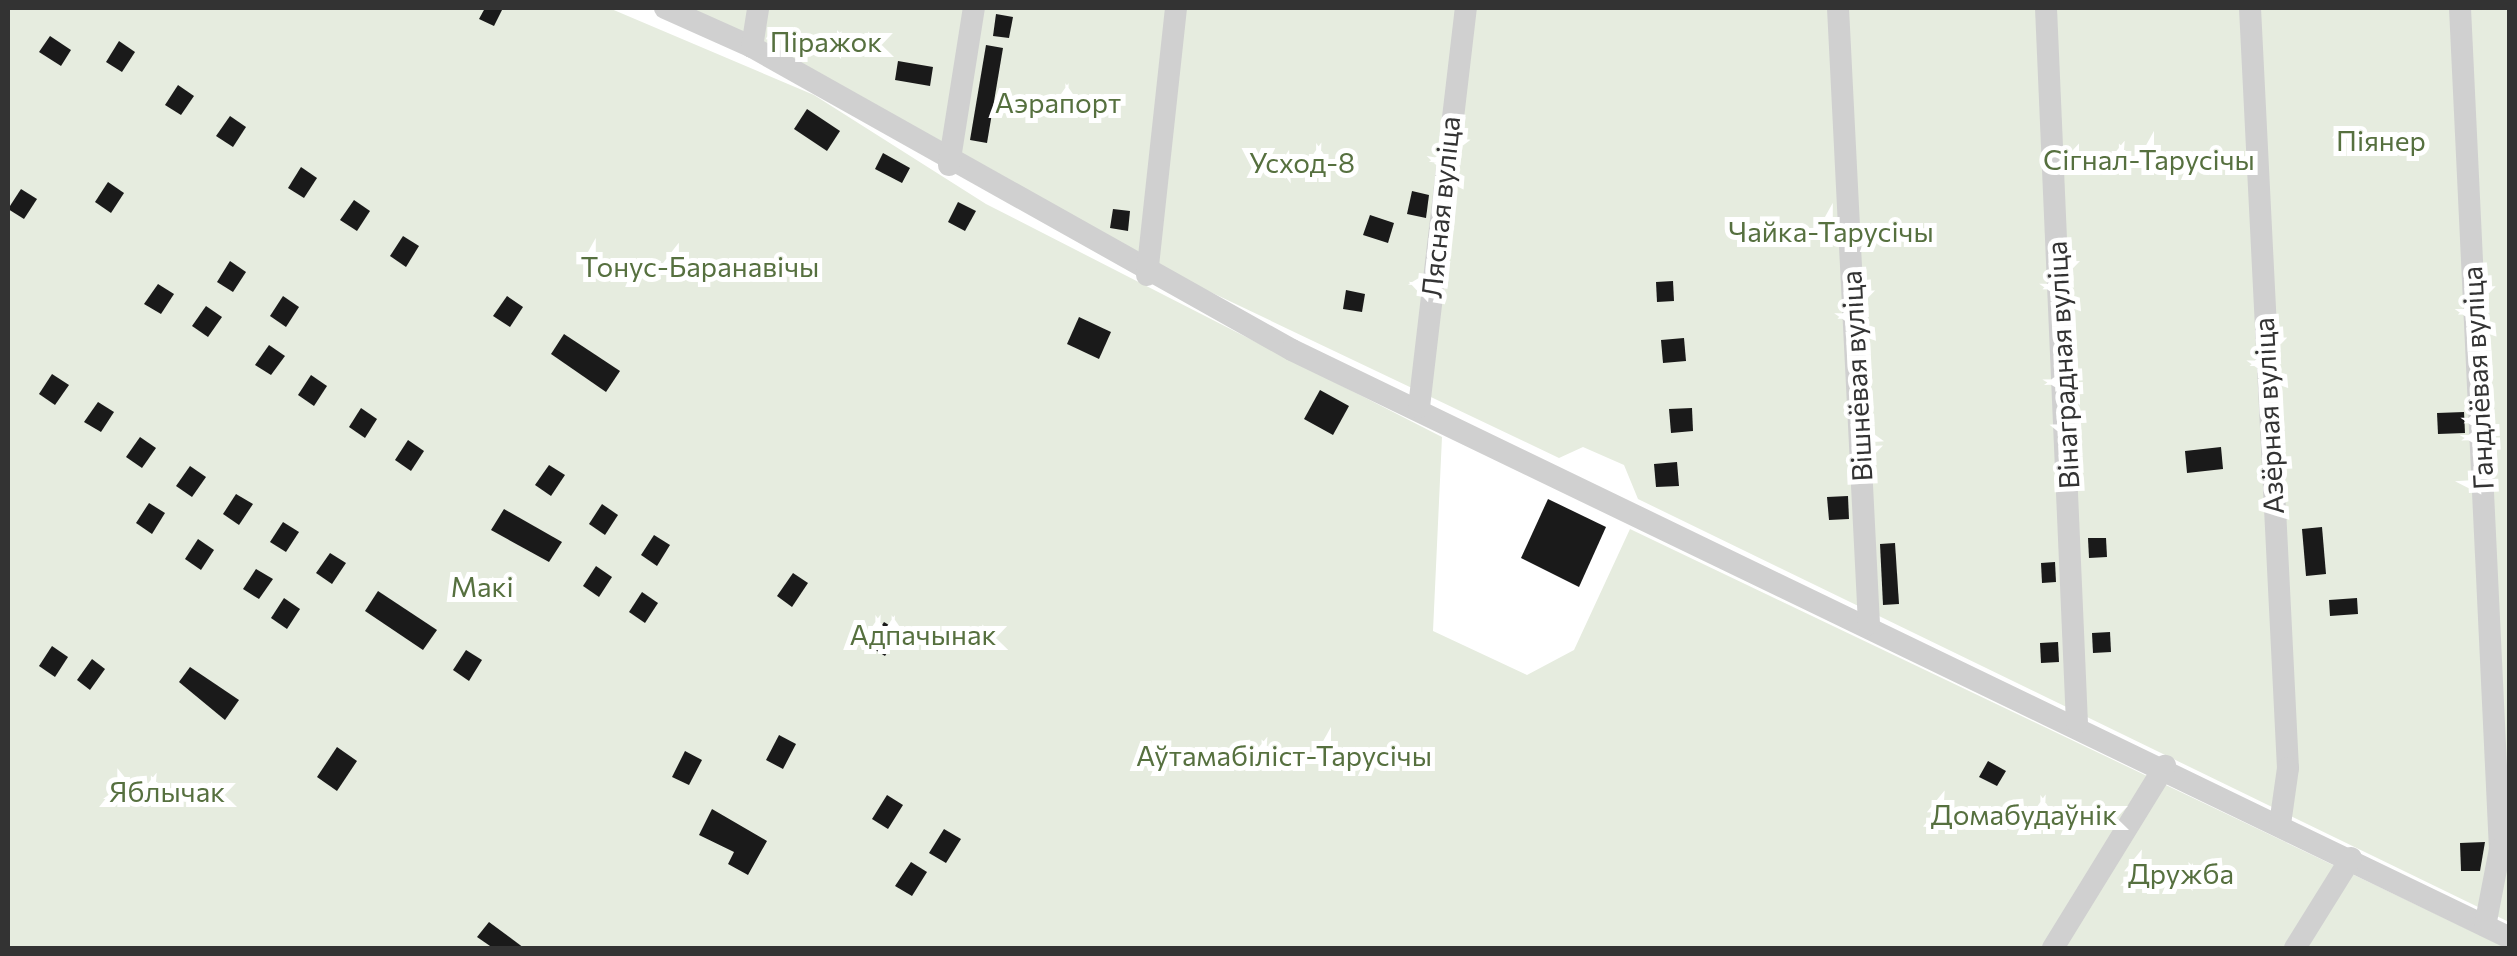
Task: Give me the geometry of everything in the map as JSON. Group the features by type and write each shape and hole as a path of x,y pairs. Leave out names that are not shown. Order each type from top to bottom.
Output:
{"street":[{"path":"665,8 752,47 950,165 1147,275 2077,723 2510,938"},
{"path":"752,47 758,8"},
{"path":"950,165 974,8"},
{"path":"1147,275 1176,8"},
{"name":"Лясная вуліца","path":"1419,407 1466,8"},
{"name":"Вішнёвая вуліца","path":"1838,8 1868,624"},
{"name":"Вінаградная вуліца","path":"2046,8 2077,723"},
{"name":"Азёрная вуліца","path":"2250,8 2288,768 2280,824"},
{"name":"Гандлёвая вуліца","path":"2460,8 2500,849 2485,926"},
{"path":"2053,948 2165,766"},
{"path":"2296,948 2351,858"}],"green space":[{"path":"8,8 609,8 814,95 986,204 1442,437 1433,631 1527,675 1574,650 1630,529 2507,948 8,948"},
{"path":"680,8 2509,8 2509,922 1638,499 1624,465 1583,447 1559,458 1139,258"}],"building":[{"path":"485,8 503,8 494,26 479,19"},
{"path":"996,14 1013,17 1009,38 993,36"},
{"path":"50,36 71,50 61,66 39,52"},
{"path":"119,41 135,52 122,72 106,62"},
{"path":"986,45 1003,48 987,143 970,140"},
{"path":"898,61 933,67 930,86 895,80"},
{"path":"178,85 194,96 181,115 165,105"},
{"path":"807,109 840,131 827,151 794,129"},
{"path":"230,116 246,127 233,147 216,136"},
{"path":"883,153 910,168 902,183 875,169"},
{"path":"301,167 317,178 304,198 288,188"},
{"path":"108,182 124,193 111,213 95,202"},
{"path":"21,189 37,199 24,219 8,209"},
{"path":"1412,191 1429,195 1426,218 1407,214"},
{"path":"354,200 370,211 357,231 340,220"},
{"path":"958,202 976,211 965,231 948,222"},
{"path":"1113,209 1130,211 1128,231 1110,228"},
{"path":"1370,215 1394,223 1388,243 1363,235"},
{"path":"403,236 419,246 406,267 390,256"},
{"path":"230,261 246,272 233,292 217,282"},
{"path":"1673,281 1674,301 1657,302 1656,282"},
{"path":"158,284 174,294 161,314 144,304"},
{"path":"1346,290 1365,294 1362,312 1343,309"},
{"path":"283,296 299,307 286,327 270,316"},
{"path":"507,296 523,307 510,327 493,316"},
{"path":"206,306 222,317 208,337 192,326"},
{"path":"1079,317 1111,332 1099,359 1067,344"},
{"path":"564,334 620,371 606,392 551,354"},
{"path":"1684,338 1686,361 1663,363 1661,340"},
{"path":"269,345 285,356 271,375 255,365"},
{"path":"52,374 69,385 55,405 39,394"},
{"path":"311,375 327,386 314,406 298,395"},
{"path":"1320,390 1349,406 1333,435 1304,419"},
{"path":"98,402 114,412 101,432 84,422"},
{"path":"361,408 377,419 365,438 349,427"},
{"path":"1692,408 1693,431 1671,433 1669,409"},
{"path":"2464,412 2465,433 2438,434 2437,413"},
{"path":"140,437 156,448 142,468 126,457"},
{"path":"408,440 424,451 411,471 395,460"},
{"path":"2221,447 2223,469 2187,473 2185,451"},
{"path":"1677,462 1679,486 1656,487 1654,464"},
{"path":"549,465 565,475 551,496 535,485"},
{"path":"190,466 206,477 192,497 176,486"},
{"path":"236,494 253,504 239,525 223,514"},
{"path":"1848,496 1849,519 1829,520 1827,497"},
{"path":"1548,499 1606,527 1579,587 1521,558"},
{"path":"149,503 165,513 152,534 136,523"},
{"path":"602,504 618,515 605,535 589,524"},
{"path":"504,509 562,542 549,562 491,530"},
{"path":"283,522 299,532 286,552 270,542"},
{"path":"2322,527 2326,574 2306,576 2302,529"},
{"path":"654,535 670,545 657,566 641,555"},
{"path":"2088,538 2106,538 2107,557 2089,558"},
{"path":"198,539 214,550 201,570 185,559"},
{"path":"1895,543 1899,604 1883,605 1880,544"},
{"path":"330,553 346,563 332,584 316,573"},
{"path":"2055,562 2056,582 2042,583 2041,563"},
{"path":"596,566 612,577 599,597 583,586"},
{"path":"256,569 273,579 259,599 243,589"},
{"path":"793,573 808,583 792,607 777,596"},
{"path":"378,591 437,630 423,650 365,611"},
{"path":"642,592 658,603 645,623 629,612"},
{"path":"284,598 300,609 287,629 271,618"},
{"path":"2357,598 2358,614 2330,616 2329,600"},
{"path":"884,622 900,632 885,656 869,646"},
{"path":"2110,632 2111,652 2093,653 2092,633"},
{"path":"2058,642 2059,662 2041,663 2040,643"},
{"path":"52,646 68,657 55,677 39,666"},
{"path":"466,650 482,660 469,681 453,670"},
{"path":"92,659 105,669 90,690 77,680"},
{"path":"190,667 239,700 225,720 179,682"},
{"path":"779,735 796,744 783,769 766,760"},
{"path":"337,747 357,761 337,791 317,777"},
{"path":"685,751 702,760 689,785 672,777"},
{"path":"1988,761 2006,771 1997,786 1979,777"},
{"path":"887,795 903,805 888,829 872,819"},
{"path":"712,809 767,841 748,875 728,864 734,852 699,835"},
{"path":"944,829 961,839 946,863 929,853"},
{"path":"2485,842 2480,871 2461,871 2460,843"},
{"path":"911,862 927,872 912,896 895,886"},
{"path":"489,922 524,948 493,948 477,937"}],"park label":[{"name":"Піражок","path":"826,41"},
{"name":"Аэрапорт","path":"1058,102"},
{"name":"Піянер","path":"2381,140"},
{"name":"Сігнал-Тарусічы","path":"2149,159"},
{"name":"Усход-8","path":"1302,162"},
{"name":"Чайка-Тарусічы","path":"1831,231"},
{"name":"Тонус-Баранавічы","path":"700,266"},
{"name":"Макі","path":"482,586"},
{"name":"Адпачынак","path":"923,634"},
{"name":"Аўтамабіліст-Тарусічы","path":"1284,755"},
{"name":"Яблычак","path":"167,791"},
{"name":"Домабудаўнік","path":"2024,814"},
{"name":"Дружба","path":"2181,873"}]}
